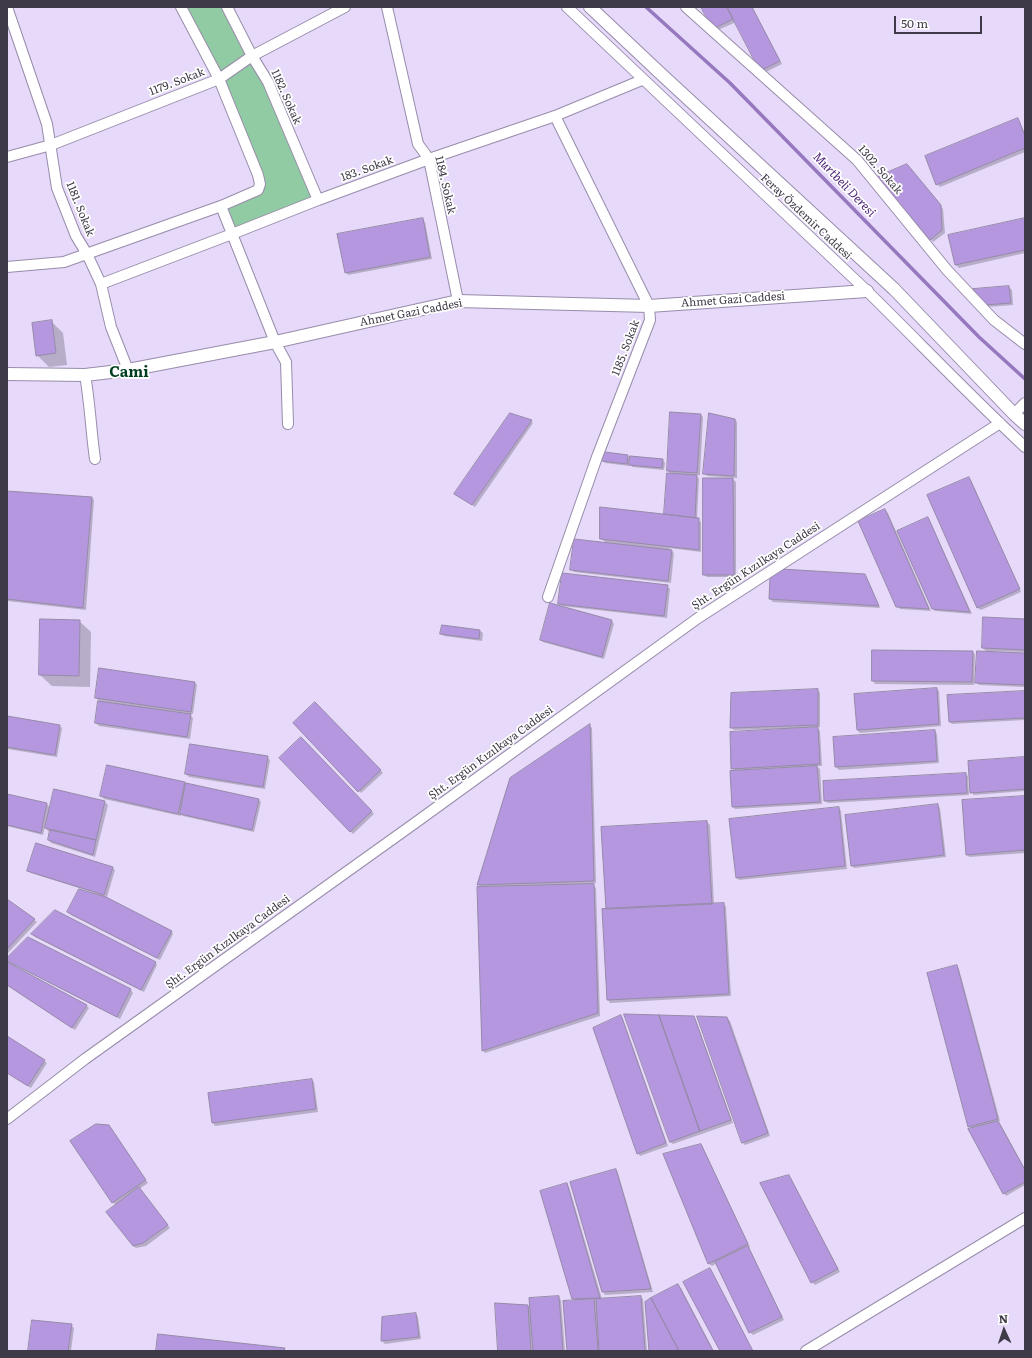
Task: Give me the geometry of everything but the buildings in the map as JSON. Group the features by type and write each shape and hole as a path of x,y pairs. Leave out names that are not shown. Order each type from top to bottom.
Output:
{"street":[{"name":"1181. Sokak","path":"7,7 47,124 57,188 76,236 87,254 101,284 111,327 128,370"},
{"path":"7,267 64,262 221,206 258,190 260,184 258,174 219,79 181,7"},
{"name":"1182. Sokak","path":"227,7 252,56 268,82 318,200"},
{"name":"1179. Sokak","path":"7,157 51,145 219,79 252,56 345,7"},
{"name":"1184. Sokak","path":"387,7 418,144 429,159 458,301"},
{"name":"Feray Özdemir Caddesi","path":"568,7 642,80 866,291 1025,446"},
{"path":"590,7 894,289 1025,424"},
{"name":"1302. Sokak","path":"686,7 857,160 947,270 994,320 1025,344"},
{"name":"183. Sokak","path":"101,284 318,200 429,159 554,116 642,80"},
{"name":"1185. Sokak","path":"548,597 597,457 650,320 649,306 554,116"},
{"path":"221,206 275,342 286,362 288,424"},
{"name":"Ahmet Gazi Caddesi","path":"7,374 85,375 128,370 275,342 458,301 649,306 866,291"},
{"path":"85,375 95,459"},
{"path":"1014,414 1025,403"},
{"name":"Şht. Ergün Kızılkaya Caddesi","path":"7,1119 85,1059 698,618 1000,423"},
{"path":"806,1351 1025,1218"}],"green space":[{"path":"181,7 227,7 318,200 232,234 221,206 258,190 258,175"}],"waterway":[{"name":"Murtbeli Deresi","path":"646,7 730,83 979,337 1025,379"}],"district":[{"name":"Cami","path":"129,373"}]}
